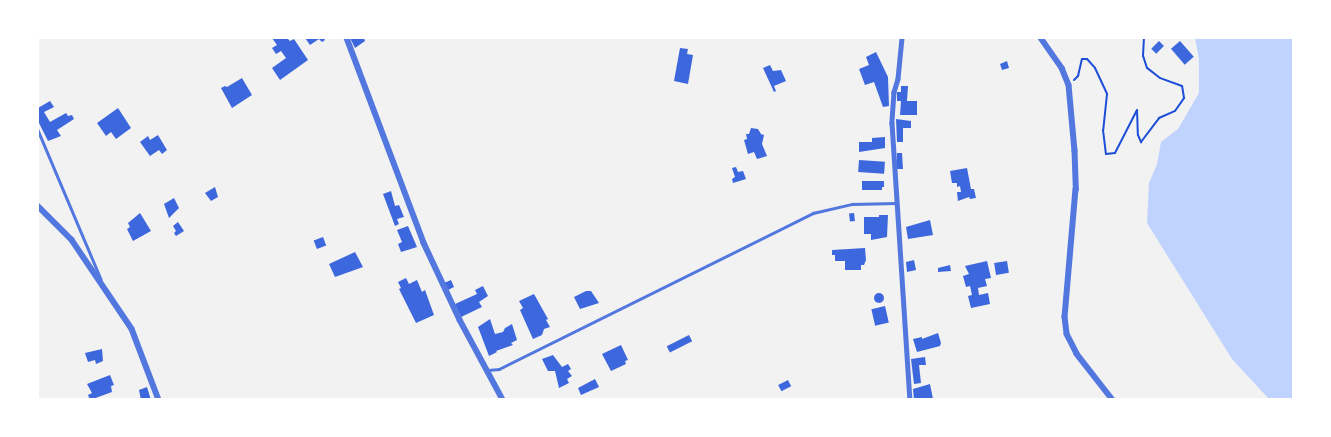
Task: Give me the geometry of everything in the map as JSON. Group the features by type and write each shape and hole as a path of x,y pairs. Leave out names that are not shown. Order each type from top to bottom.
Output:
{"street":[{"path":"347,38 424,243 460,320 503,400"},
{"path":"902,38 898,79 894,92 892,123 910,400"},
{"path":"1041,38 1062,68 1069,85 1077,174 1065,317 1067,334 1077,354 1112,400"},
{"path":"38,206 72,240 132,329 159,400"}],"lane":[{"path":"38,130 106,292"},
{"path":"488,370 499,369 812,213 852,204 898,203"}],"path":[{"path":"1069,85 1078,76 1082,59 1088,59 1096,68 1107,94 1103,130 1106,154 1115,153 1137,110 1138,135 1141,142 1158,118 1175,111 1184,98 1182,86 1160,78 1147,68 1142,56 1144,38"}],"water":[{"path":"1195,38 1293,38 1293,399 1269,399 1232,359 1147,223 1149,183 1157,164 1161,142 1178,129 1199,93 1199,59"}],"building":[{"path":"272,38 287,38 290,41 294,39 308,60 280,80 272,68 286,58 281,51 276,54 272,48 277,45"},
{"path":"305,38 324,38 325,40 322,42 319,39 310,45"},
{"path":"350,38 364,38 365,41 355,48"},
{"path":"1159,41 1164,46 1156,54 1151,49"},
{"path":"1180,41 1194,57 1185,65 1171,49"},
{"path":"680,48 688,49 687,54 693,55 688,84 674,81"},
{"path":"876,52 888,77 889,106 883,107 874,82 865,85 859,69 869,65 866,57"},
{"path":"1007,61 1009,68 1002,70 1000,64"},
{"path":"770,65 773,71 781,70 786,81 774,86 776,91 774,92 763,68"},
{"path":"242,78 252,95 232,108 221,88 227,87"},
{"path":"901,86 908,86 907,101 917,101 917,115 900,115 901,101 897,101 897,92 901,92"},
{"path":"50,101 54,107 44,112 50,122 66,113 68,116 72,115 74,119 57,130 61,136 48,141 38,121 38,108"},
{"path":"118,108 131,128 116,139 111,132 106,136 97,123"},
{"path":"896,119 911,121 911,128 903,128 903,142 897,142"},
{"path":"751,128 758,129 764,135 762,144 767,156 757,159 754,152 748,154 744,140 747,139 746,134 749,134"},
{"path":"158,135 167,150 162,154 159,150 150,156 140,142 148,136 150,140"},
{"path":"885,137 885,148 859,152 859,142 872,142 872,138"},
{"path":"897,153 902,153 903,169 897,169"},
{"path":"859,160 885,162 884,174 858,172"},
{"path":"736,167 738,172 743,171 746,179 733,183 732,179 735,177 732,168"},
{"path":"967,168 971,189 974,189 976,198 970,199 969,197 958,201 957,192 961,192 960,186 957,187 957,183 952,183 950,171"},
{"path":"862,181 884,181 884,187 882,187 882,190 862,190"},
{"path":"215,187 218,197 211,201 205,193"},
{"path":"391,191 395,206 399,205 404,217 397,219 399,224 395,226 383,194"},
{"path":"174,198 179,208 169,218 164,204"},
{"path":"140,213 151,231 133,241 127,229 130,227 128,223"},
{"path":"854,213 855,221 850,222 849,214"},
{"path":"879,215 888,215 887,237 871,240 871,234 864,234 864,217 879,217"},
{"path":"930,220 933,235 908,239 906,227"},
{"path":"178,222 184,231 176,236 173,226"},
{"path":"408,226 417,247 401,252 398,244 402,242 397,230"},
{"path":"323,237 326,245 317,249 314,241"},
{"path":"865,248 866,260 864,265 861,265 861,270 845,270 845,261 835,261 835,255 832,255 832,250"},
{"path":"355,252 363,267 335,277 329,264"},
{"path":"914,260 916,270 907,272 906,262"},
{"path":"987,261 991,278 985,279 987,286 978,288 979,295 988,293 990,304 971,308 968,296 972,295 970,286 966,287 963,276 969,274 965,266"},
{"path":"1007,261 1009,273 996,275 994,263"},
{"path":"950,265 951,271 938,272 938,268"},
{"path":"406,278 409,284 417,280 422,292 425,290 434,315 416,323 399,289 401,288 398,282"},
{"path":"451,280 454,287 448,290 444,283"},
{"path":"483,286 488,296 479,302 482,307 461,317 455,304 477,294 475,290"},
{"path":"586,291 591,291 599,303 580,309 574,297"},
{"path":"879,293 884,298 879,303 874,298"},
{"path":"534,294 548,319 546,320 550,327 544,329 542,335 533,339 520,310 523,308 519,301"},
{"path":"885,306 889,323 875,326 871,309"},
{"path":"490,319 495,334 503,332 505,328 512,324 517,340 511,343 513,345 496,351 489,356 478,327"},
{"path":"938,333 940,346 917,352 913,339 922,337 922,339"},
{"path":"689,335 692,341 670,353 667,346"},
{"path":"621,345 628,360 625,361 626,364 611,371 602,354"},
{"path":"102,349 103,361 96,364 95,360 88,362 85,353"},
{"path":"553,355 562,367 568,364 571,369 568,371 572,376 567,379 569,383 559,388 555,371 548,371 542,359"},
{"path":"925,357 926,365 919,365 921,383 914,384 911,359"},
{"path":"110,375 114,385 111,386 112,392 90,400 88,395 92,393 87,384"},
{"path":"595,379 599,387 581,395 578,388"},
{"path":"788,380 791,386 781,391 778,385"},
{"path":"930,384 933,399 914,400 913,389"},
{"path":"147,387 151,400 141,400 139,390"}]}
